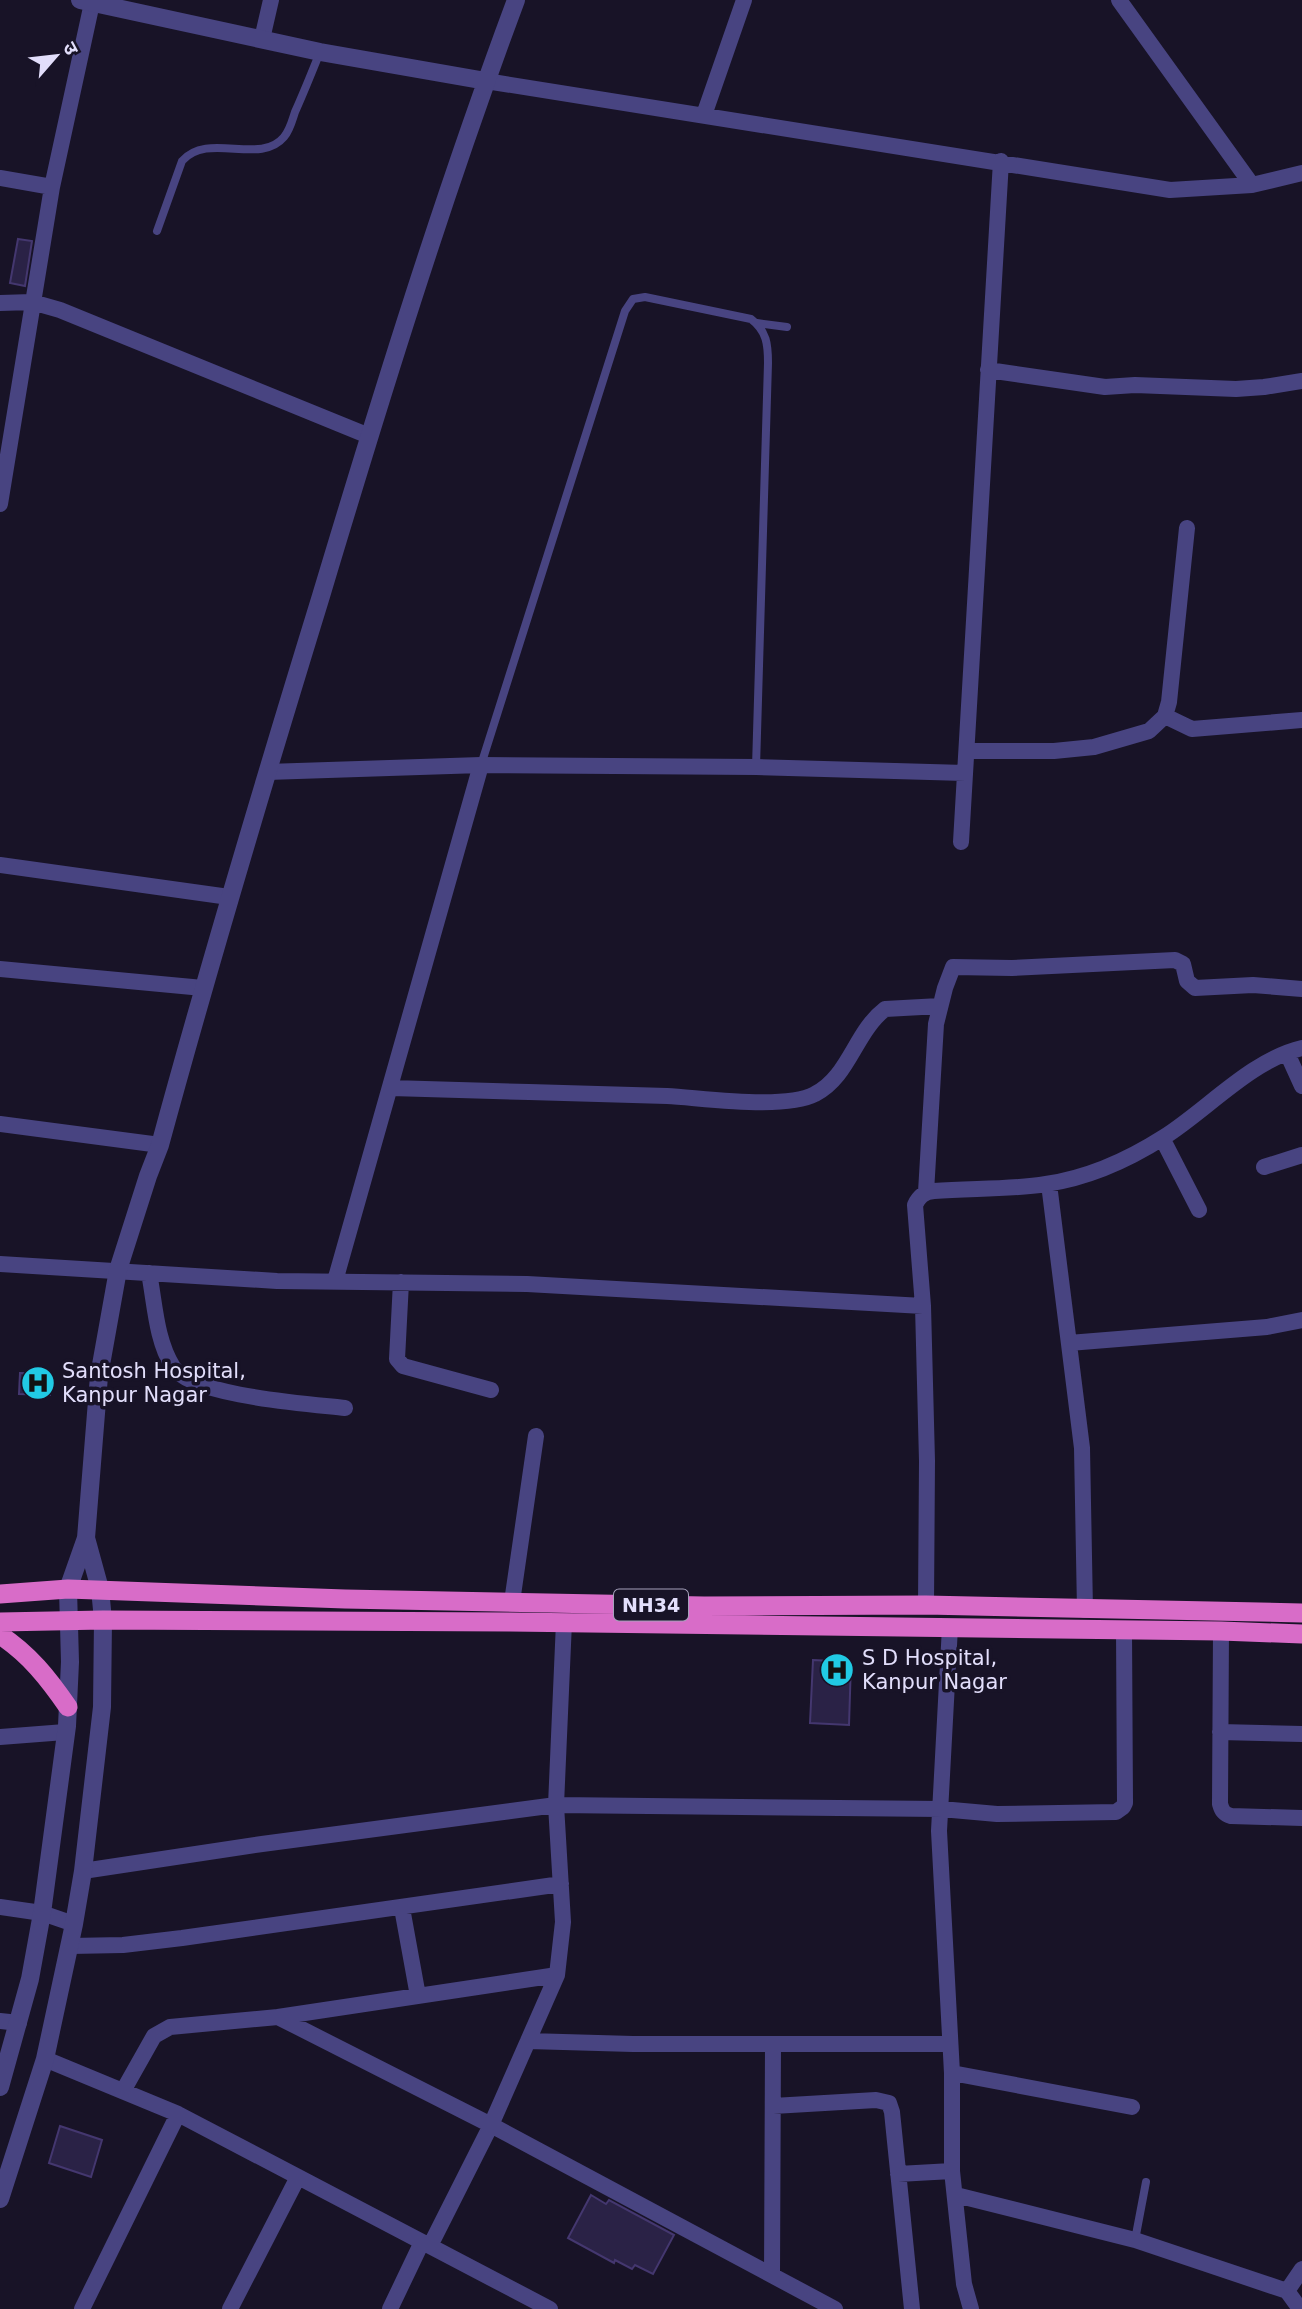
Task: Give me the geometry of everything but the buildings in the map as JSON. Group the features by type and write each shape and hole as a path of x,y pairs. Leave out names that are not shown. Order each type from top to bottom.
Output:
{"highway":[{"name":"NH34","path":"0,1594 100,1589 345,1599 704,1606 926,1605 1302,1613"},
{"name":"NH34","path":"0,1622 564,1622 1302,1634"},
{"path":"0,1635 40,1668 68,1707"}],"street":[{"path":"262,39 271,0"},
{"path":"0,2087 30,1979 42,1913 68,1707 68,1589 86,1538 99,1377 118,1270 160,1146 229,897 369,436 486,81 516,0"},
{"path":"704,115 744,0"},
{"path":"1119,0 1252,185"},
{"path":"0,504 32,302 86,1 320,52 568,96 1000,161 1170,190 1252,185 1302,173"},
{"path":"961,842 1000,161"},
{"path":"0,178 52,187"},
{"path":"0,303 32,302 73,316 369,436"},
{"path":"988,370 1105,387 1135,385 1236,388 1302,381"},
{"path":"967,751 1083,749 1149,731 1165,716 1172,680 1187,528"},
{"path":"1165,716 1192,729 1302,720"},
{"path":"267,772 481,765 756,767 965,773"},
{"path":"335,1281 481,765"},
{"path":"0,865 229,897"},
{"path":"926,1192 936,1024 953,967 1025,967 1175,960 1183,964 1187,981 1195,988 1254,985 1302,989"},
{"path":"0,969 203,988"},
{"path":"391,1088 667,1096 784,1103 813,1096 831,1083 872,1023 885,1009 940,1006"},
{"path":"926,1605 928,1461 923,1306 915,1205 918,1198 926,1192 1049,1184 1123,1160 1162,1138 1257,1069 1294,1051 1302,1086"},
{"path":"0,1124 160,1146"},
{"path":"1162,1138 1199,1210"},
{"path":"1264,1167 1302,1155"},
{"path":"1049,1184 1082,1448 1085,1610"},
{"path":"0,1264 277,1282 527,1284 923,1306"},
{"path":"149,1273 162,1345 175,1370 193,1382 215,1390 345,1408"},
{"path":"401,1282 397,1359 403,1366 491,1390"},
{"path":"1069,1343 1267,1327 1302,1320"},
{"path":"512,1602 536,1436"},
{"path":"0,2199 45,2059 83,1871 102,1707 103,1620 100,1589 86,1538"},
{"path":"390,2309 491,2125 556,1975 563,1922 556,1805 564,1622"},
{"path":"950,1627 939,1831 951,2073 952,2171 964,2284 971,2309"},
{"path":"83,1871 556,1805 941,1809 997,1814 1121,1810 1125,1803 1124,1630"},
{"path":"1221,1631 1220,1804 1224,1814 1302,1818"},
{"path":"0,1737 65,1732"},
{"path":"1220,1732 1302,1734 1302,1746"},
{"path":"69,1946 123,1945 561,1885"},
{"path":"0,1907 42,1913 74,1924"},
{"path":"402,1908 418,1996"},
{"path":"123,2091 154,2036 170,2027 278,2017 556,1975"},
{"path":"278,2017 491,2125 835,2309"},
{"path":"0,2021 19,2023"},
{"path":"528,2041 633,2044 948,2043"},
{"path":"772,2275 773,2044"},
{"path":"45,2059 178,2114 550,2309"},
{"path":"951,2073 1132,2107"},
{"path":"773,2106 876,2100 889,2103 912,2309"},
{"path":"82,2309 178,2114"},
{"path":"898,2174 952,2171"},
{"path":"230,2309 298,2177"},
{"path":"956,2195 1135,2240 1287,2291 1300,2309"},
{"path":"1287,2291 1302,2269"}],"lane":[{"path":"157,231 182,161 188,154 205,148 262,149 284,137 320,52"},
{"path":"481,765 629,303 633,299 645,297 751,319 767,338 756,767"},
{"path":"757,323 787,327"},
{"path":"1135,2240 1146,2182"}],"place":[{"name":"Santosh Hospital, Kanpur Nagar","path":"38,1383"},
{"name":"S D Hospital, Kanpur Nagar","path":"837,1670"}]}
